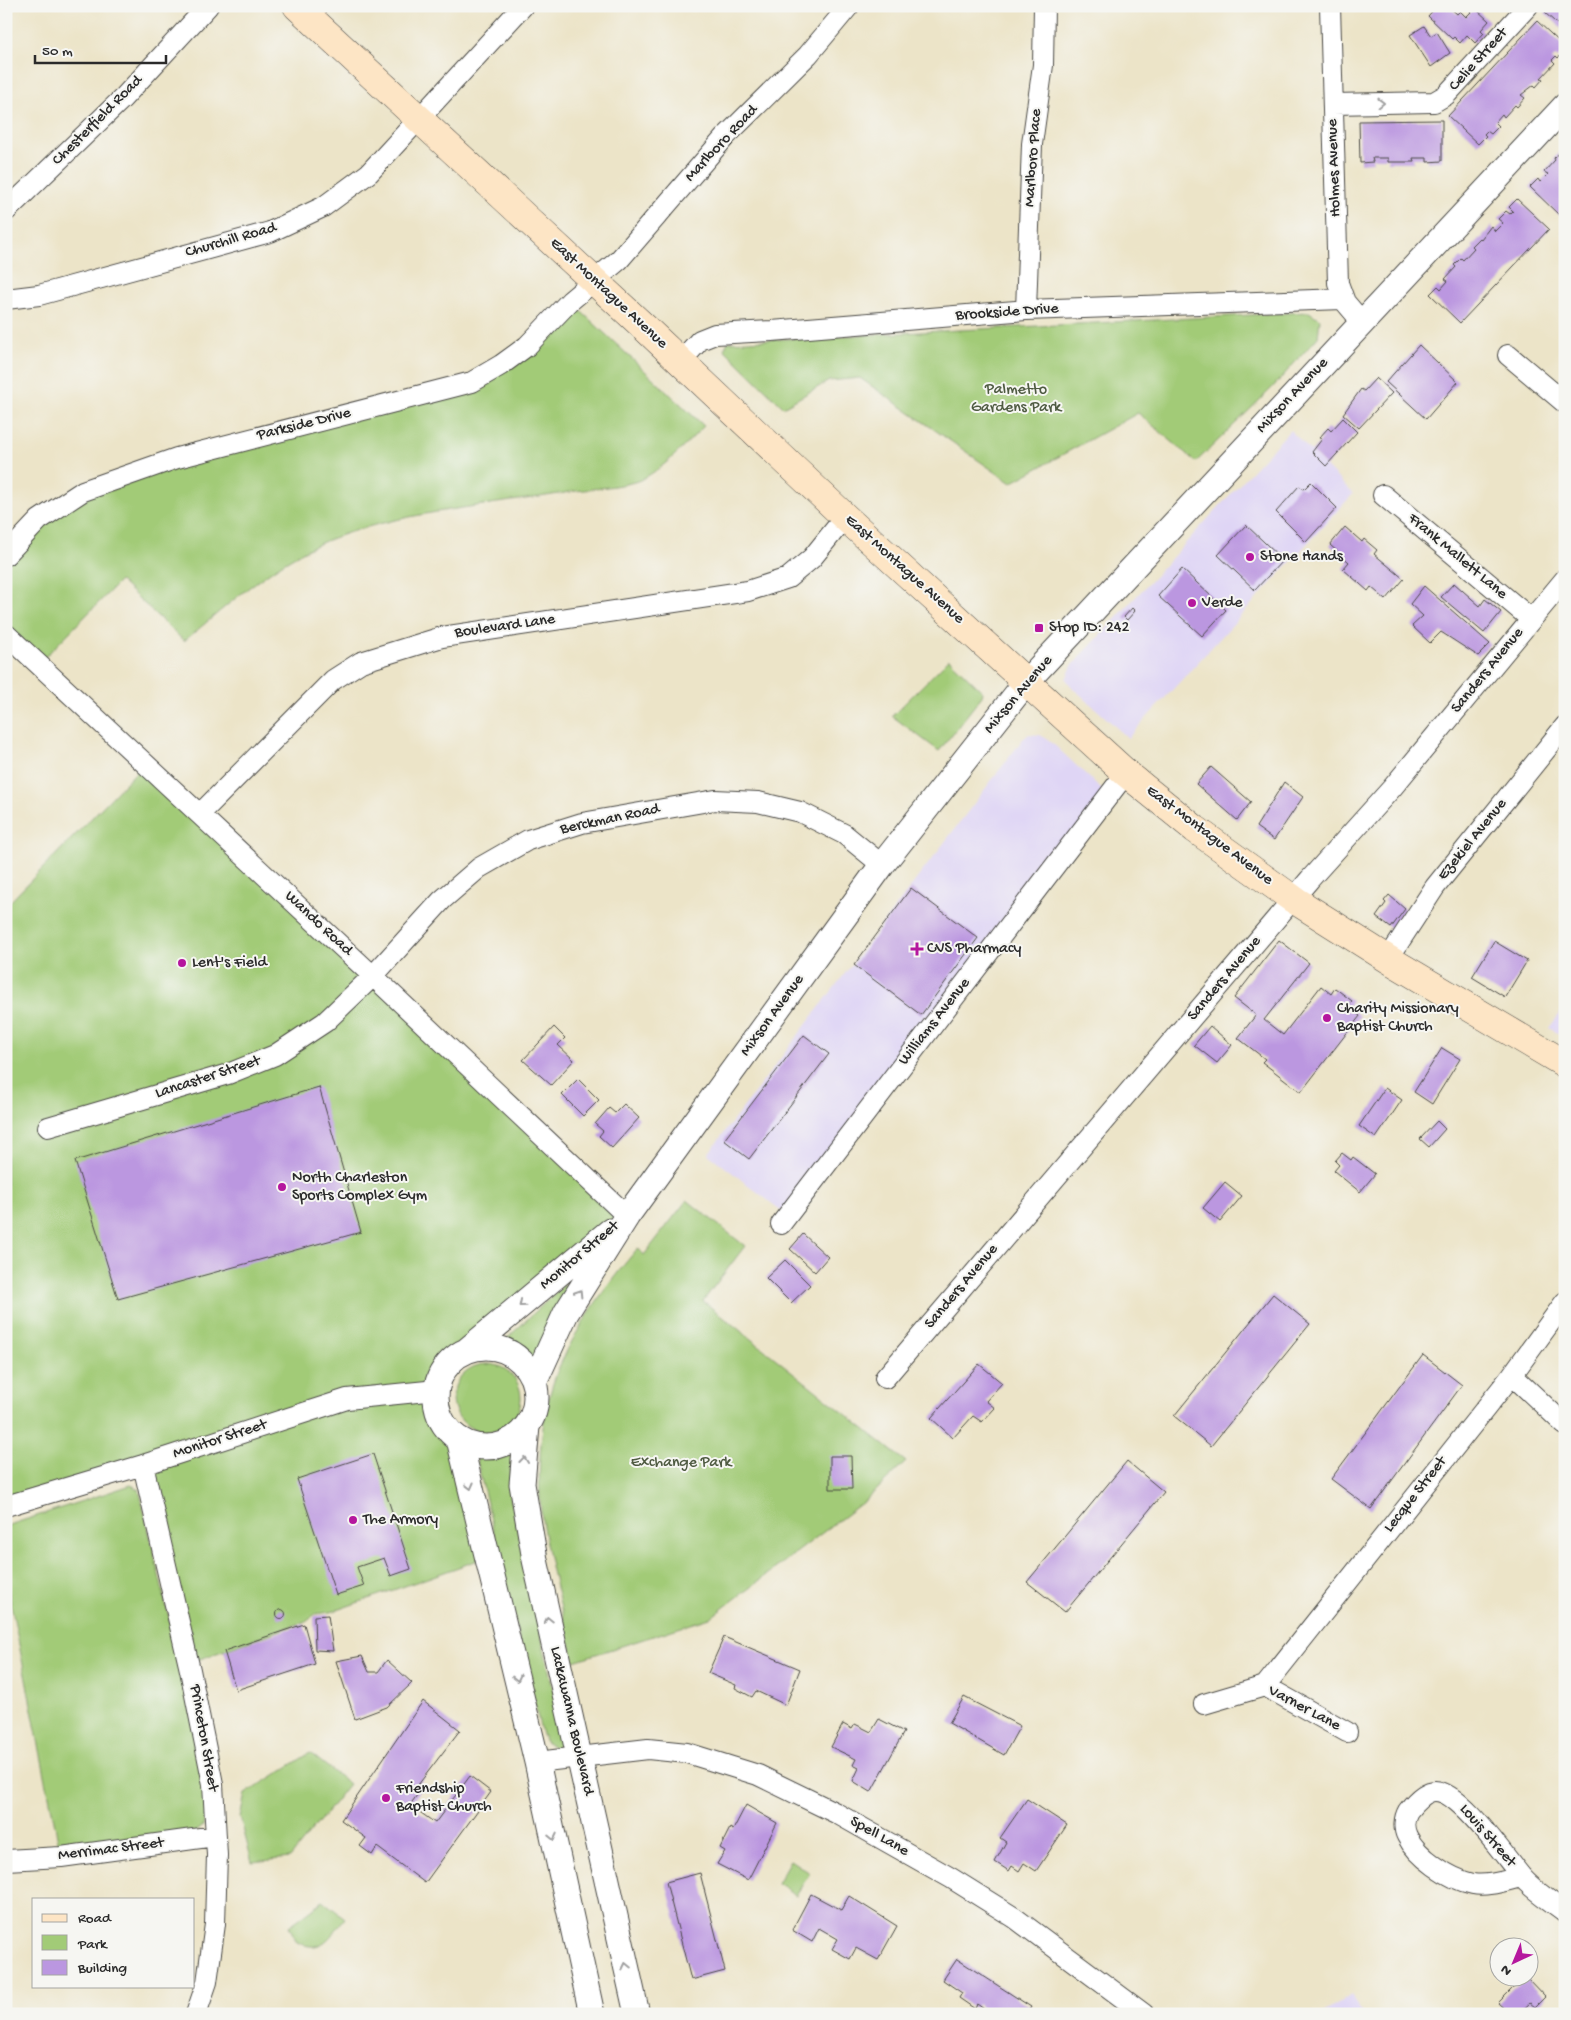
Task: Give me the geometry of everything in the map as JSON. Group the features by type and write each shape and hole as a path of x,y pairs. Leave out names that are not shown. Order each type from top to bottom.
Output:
{"main road":[{"name":"East Montague Avenue","path":"297,6 681,361 845,517 1126,773 1195,829 1294,899 1388,959 1565,1064"}],"street":[{"name":"Chesterfield Road","path":"6,211 123,98 208,6"},
{"name":"Churchill Road","path":"6,299 39,294 270,232 323,207 369,173 523,6"},
{"name":"Marlboro Road","path":"594,281 619,260 726,137 808,54 850,6"},
{"name":"Marlboro Place","path":"1026,310 1032,144 1043,65 1044,6"},
{"name":"Holmes Avenue","path":"1330,6 1338,283 1343,299 1362,322"},
{"name":"Celie Street","path":"1333,104 1434,102 1446,95 1528,6"},
{"name":"Mixson Avenue","path":"627,1216 882,865 1027,681 1565,106"},
{"name":"Parkside Drive","path":"6,555 39,520 83,491 177,458 472,382 501,365 526,346 570,301 594,281"},
{"name":"Brookside Drive","path":"681,361 700,340 715,334 1026,310 1343,299"},
{"path":"1508,354 1565,404"},
{"name":"Frank Mallett Lane","path":"1383,495 1531,619"},
{"name":"Boulevard Lane","path":"200,814 333,680 361,662 442,637 748,591 788,578 812,558 845,517"},
{"name":"Sanders Avenue","path":"885,1378 1294,899 1392,788 1565,580"},
{"name":"Wando Road","path":"6,634 374,976 627,1216"},
{"name":"Ezekiel Avenue","path":"1388,959 1435,888 1565,726"},
{"name":"Williams Avenue","path":"781,1224 1126,773"},
{"name":"Berckman Road","path":"374,976 442,900 479,868 528,840 582,822 715,800 758,802 800,812 844,834 882,865"},
{"name":"Lancaster Street","path":"48,1127 228,1074 275,1055 326,1022 374,976"},
{"path":"534,1383 566,1313 627,1216"},
{"name":"Monitor Street","path":"463,1353 627,1216"},
{"name":"Lecque Street","path":"1265,1686 1512,1375 1565,1302"},
{"path":"492,1347 506,1351 518,1359 528,1370 534,1383 536,1398 534,1413 527,1426 516,1437 503,1445 488,1448 458,1439 448,1430 440,1418 436,1404 441,1375 450,1362 463,1353 477,1348 492,1347"},
{"path":"1512,1375 1565,1425"},
{"name":"Monitor Street","path":"6,1506 143,1465 347,1399 437,1390"},
{"name":"Lackawanna Boulevard","path":"527,1426 522,1484 535,1560 637,2014"},
{"path":"458,1439 537,1762 592,2014"},
{"name":"Princeton Street","path":"143,1465 189,1663 214,1784 217,1855 215,1924 207,1982 196,2014"},
{"name":"Varner Lane","path":"1204,1704 1265,1686 1347,1732"},
{"name":"Spell Lane","path":"537,1762 648,1748 675,1751 758,1775 804,1796 943,1873 1015,1918 1144,2014"},
{"name":"Louis Street","path":"1522,1877 1486,1884 1473,1884 1456,1877 1432,1863 1411,1845 1404,1830 1406,1815 1424,1795 1435,1791 1448,1795 1461,1805 1492,1839 1522,1877 1565,1912"},
{"name":"Merrimac Street","path":"6,1860 61,1857 215,1836"}],"shaded area":[{"path":"1290,430 1353,494 1128,738 1072,687 1066,679 1072,666"},
{"path":"1029,734 1040,735 1049,740 1109,796 787,1215 708,1154 1023,739"},
{"path":"1565,1007 1565,1038 1549,1028"},
{"path":"1351,1994 1364,2014 1323,2014"}],"green space":[{"path":"570,301 704,426 674,456 649,475 640,480 617,486 422,515 364,528 336,537 314,546 274,569 184,641 120,581 39,663 6,634 6,555 83,491 472,382"},
{"name":"Palmetto Gardens Park","path":"1309,312 1320,319 1318,337 1272,388 1196,462 1138,413 1011,483 860,378 829,381 783,407 724,349 728,342"},
{"path":"949,659 983,692 982,696 939,751 892,716"},
{"path":"145,763 627,1216 450,1362 439,1383 437,1402 439,1412 443,1421 459,1439 487,1557 331,1612 315,1614 306,1621 189,1663 143,1466 6,1503 6,906"},
{"name":"Exchange Park","path":"687,1200 745,1246 703,1301 906,1462 867,1499 710,1618 574,1661 552,1573 542,1522 539,1476 540,1452 547,1407 560,1365 576,1334 595,1304 638,1248 644,1255"},
{"path":"564,1285 570,1288 535,1357 530,1361 504,1341"},
{"path":"487,1364 500,1367 511,1374 518,1385 521,1398 518,1411 511,1422 500,1429 487,1432 474,1429 463,1422 456,1411 453,1398 456,1385 463,1374 474,1367"},
{"path":"506,1452 511,1455 510,1496 564,1738 562,1745 556,1748 546,1742 542,1735 476,1457"},
{"path":"131,1485 139,1489 199,1747 207,1809 203,1826 195,1833 59,1846 6,1579 6,1526"},
{"path":"310,1753 349,1784 290,1858 252,1862 240,1817 245,1794"},
{"path":"790,1860 810,1873 796,1895 777,1883"},
{"path":"323,1901 345,1918 331,1936 320,1945 306,1945 297,1942 289,1926"}],"building":[{"path":"1437,6 1448,6 1457,14 1460,11 1466,17 1475,8 1489,21 1481,30 1484,33 1475,43 1467,35 1460,43 1454,37 1452,39 1428,16"},
{"path":"1551,6 1565,6 1565,31 1545,13"},
{"path":"1537,21 1565,47 1565,51 1558,58 1556,56 1552,60 1555,63 1541,78 1543,79 1536,87 1534,85 1521,95 1525,98 1517,107 1515,105 1504,117 1502,114 1495,122 1499,126 1491,134 1487,131 1484,134 1486,136 1478,144 1448,116"},
{"path":"1424,26 1431,36 1437,32 1450,53 1431,67 1410,35"},
{"path":"1442,120 1442,161 1427,162 1427,158 1413,158 1414,162 1388,162 1388,158 1372,158 1373,162 1360,163 1359,121"},
{"path":"1565,150 1565,210 1560,216 1530,187 1538,179 1540,182 1548,174 1544,172 1555,160 1554,158 1561,151 1563,153"},
{"path":"1517,199 1549,229 1460,323 1430,294 1438,286 1441,289 1448,281 1445,279 1456,267 1454,265 1461,258 1463,260 1474,248 1472,246 1481,239 1491,226 1495,231 1503,223 1498,219 1506,211 1510,214 1513,211 1509,207"},
{"path":"1419,345 1458,382 1426,419 1386,382"},
{"path":"1376,378 1392,393 1359,428 1343,414 1361,389 1364,391"},
{"path":"1343,418 1357,432 1326,466 1312,452 1322,439 1319,438 1328,428 1331,431"},
{"path":"1311,482 1337,508 1306,542 1276,512 1299,486 1304,489"},
{"name":"Stone Hands","path":"1246,525 1283,560 1255,590 1218,555"},
{"path":"1345,527 1362,542 1364,539 1377,550 1374,554 1404,579 1386,600 1371,587 1368,591 1343,569 1349,562 1330,545"},
{"name":"Verde","path":"1182,569 1226,610 1202,636 1158,596"},
{"path":"1454,583 1480,606 1485,599 1501,612 1484,633 1441,597"},
{"path":"1424,586 1490,644 1478,656 1441,632 1430,643 1412,626 1423,616 1410,604"},
{"path":"1132,608 1135,611 1127,620 1124,617"},
{"path":"1211,767 1251,802 1237,820 1196,784"},
{"path":"1284,782 1303,797 1274,840 1256,827"},
{"name":"CVS Pharmacy","path":"911,888 978,938 921,1015 854,965"},
{"path":"1389,895 1405,909 1391,928 1376,917"},
{"name":"Charity Missionary Baptist Church","path":"1279,940 1309,963 1264,1020 1283,1035 1321,986 1331,994 1335,988 1352,1001 1348,1006 1360,1016 1301,1092 1262,1062 1265,1059 1238,1038 1256,1015 1234,998"},
{"path":"1494,941 1527,961 1505,997 1472,977"},
{"path":"1210,1026 1232,1045 1217,1063 1194,1045"},
{"path":"554,1027 565,1038 558,1045 574,1060 551,1085 523,1060"},
{"path":"804,1035 829,1054 749,1159 724,1140"},
{"path":"1442,1048 1460,1059 1432,1104 1414,1092"},
{"path":"578,1079 599,1100 583,1116 562,1095"},
{"path":"319,1087 361,1232 118,1299 75,1161"},
{"path":"1385,1088 1402,1100 1376,1138 1359,1126"},
{"path":"624,1104 639,1118 612,1148 599,1136 603,1131 595,1124 609,1108 615,1113"},
{"path":"1437,1121 1445,1129 1429,1147 1420,1139"},
{"path":"1342,1153 1351,1160 1353,1157 1375,1174 1360,1192 1334,1171 1339,1165 1335,1161"},
{"path":"1225,1182 1242,1196 1220,1222 1203,1208"},
{"path":"803,1234 828,1257 815,1272 790,1249"},
{"path":"785,1260 810,1285 791,1303 766,1278"},
{"path":"1273,1294 1310,1324 1211,1446 1174,1416"},
{"path":"1423,1355 1462,1385 1371,1509 1331,1479"},
{"path":"979,1364 1002,1383 986,1401 995,1408 982,1422 973,1416 953,1438 931,1418"},
{"name":"The Armory","path":"373,1454 411,1569 391,1576 384,1558 357,1567 364,1586 336,1595 297,1479"},
{"path":"830,1456 851,1456 852,1489 830,1489"},
{"path":"1127,1461 1164,1492 1065,1612 1027,1582"},
{"path":"281,1609 286,1614 281,1619 276,1614"},
{"path":"328,1615 333,1651 315,1650 314,1616"},
{"path":"304,1624 315,1664 236,1690 224,1651"},
{"path":"724,1637 800,1669 786,1705 756,1691 752,1697 735,1688 736,1685 708,1673"},
{"path":"362,1656 369,1672 378,1672 387,1660 412,1683 387,1707 355,1719 336,1661"},
{"path":"964,1697 1020,1726 1004,1755 949,1723"},
{"name":"Friendship Baptist Church","path":"423,1701 460,1730 418,1785 422,1788 410,1805 435,1823 470,1776 491,1792 425,1883 377,1847 372,1855 360,1846 366,1838 341,1820"},
{"path":"879,1719 904,1732 871,1792 853,1781 859,1768 853,1765 856,1759 831,1747 843,1724 852,1729 855,1724 871,1732"},
{"path":"1027,1799 1067,1825 1036,1871 1024,1863 1019,1871 1012,1866 1009,1871 995,1862 1006,1842 1000,1838"},
{"path":"746,1805 777,1823 748,1880 717,1864 725,1851 720,1848 730,1828 733,1830"},
{"path":"700,1873 725,1971 691,1980 666,1882"},
{"path":"811,1894 841,1910 849,1896 897,1926 878,1960 856,1948 850,1959 832,1949 838,1939 819,1928 812,1942 792,1930"},
{"path":"957,1959 1031,2007 1027,2014 991,2014 977,2004 975,2009 959,1998 962,1993 943,1980"},
{"path":"1513,1988 1536,1988 1545,1997 1535,2007 1530,2003 1518,2014 1512,2009 1508,2012 1498,2003"}],"place":[{"name":"Stone Hands","path":"1250,557"},
{"name":"Verde","path":"1192,603"},
{"name":"Stop ID: 242","path":"1039,628"},
{"name":"CVS Pharmacy","path":"917,949"},
{"name":"Lent's Field","path":"182,963"},
{"name":"Charity Missionary Baptist Church","path":"1327,1018"},
{"name":"North Charleston Sports Complex Gym","path":"282,1187"},
{"name":"The Armory","path":"353,1520"},
{"name":"Friendship Baptist Church","path":"386,1798"}]}
